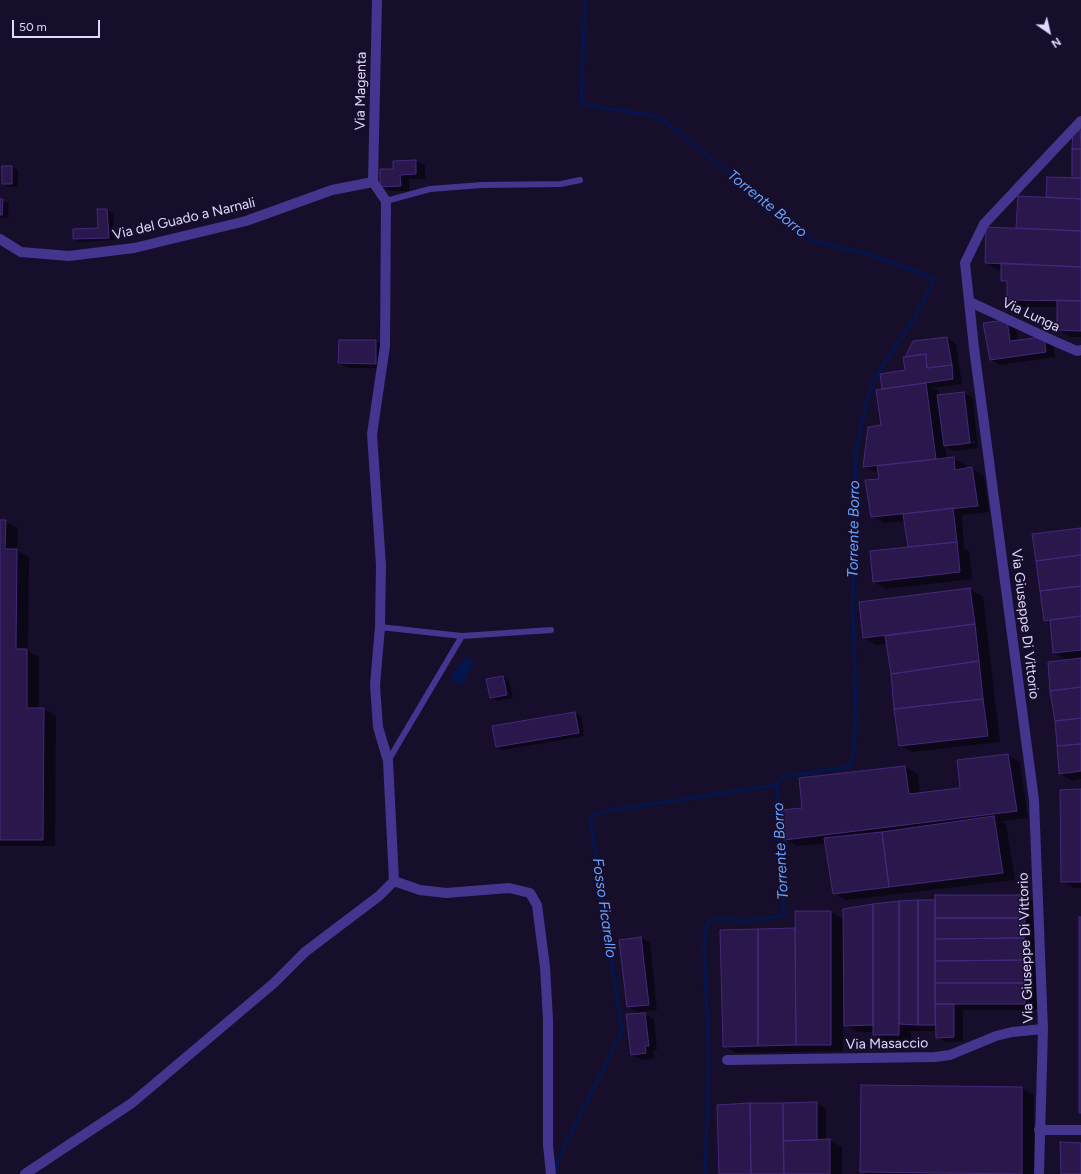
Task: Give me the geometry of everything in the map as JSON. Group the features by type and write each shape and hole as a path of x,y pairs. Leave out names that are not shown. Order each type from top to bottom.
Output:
{"street":[{"name":"Via Magenta","path":"373,182 377,0"},
{"name":"Via Giuseppe Di Vittorio","path":"1039,1174 1039,1130 1043,1029 1034,800 975,356 965,263 984,224 1081,121"},
{"path":"25,1174 132,1103 274,983 305,952 379,896 394,881 388,761 378,727 376,692 380,628 381,565 372,434 385,346 386,201 373,182"},
{"name":"Via del Guado a Narnali","path":"0,239 21,252 69,256 134,248 246,221 332,190 373,182"},
{"name":"Via Lunga","path":"970,302 1054,341 1077,350 1081,350"},
{"path":"394,881 420,890 446,893 509,888 530,893 537,905 545,967 548,1020 548,1145 551,1174"},
{"name":"Via Masaccio","path":"727,1060 935,1057 950,1055 1001,1034 1043,1029"},
{"path":"1039,1130 1081,1130"}],"lane":[{"path":"386,201 430,189 482,185 561,184 580,180"},
{"path":"380,628 462,636 551,630"},
{"path":"388,761 462,636"}],"shaded area":[{"path":"465,656 475,662 461,685 450,678"}],"building":[{"path":"1080,124 1081,149 1072,149 1073,130 1079,131"},
{"path":"1072,149 1081,149 1081,178 1072,178"},
{"path":"416,160 416,174 400,175 401,186 380,187 380,169 393,169 393,161"},
{"path":"2,166 12,166 12,184 2,184"},
{"path":"1047,177 1081,178 1081,199 1046,197"},
{"path":"1018,196 1081,199 1081,231 1016,228"},
{"path":"0,199 3,199 2,215 0,215"},
{"path":"97,209 107,209 109,238 73,239 73,229 98,228"},
{"path":"986,227 1081,231 1081,267 985,263"},
{"path":"1001,263 1081,267 1081,301 1007,300 1007,281 1001,281"},
{"path":"1057,300 1081,301 1081,331 1057,330"},
{"path":"1007,320 1010,341 1044,337 1046,352 990,360 983,323"},
{"path":"947,337 952,365 927,368 926,354 905,357 913,341"},
{"path":"339,340 376,340 376,364 338,363"},
{"path":"926,354 927,368 952,365 953,379 882,389 880,374 905,370 903,357"},
{"path":"926,383 936,459 863,467 868,427 881,425 876,390"},
{"path":"964,392 970,443 944,446 937,395"},
{"path":"954,457 955,470 972,467 978,506 871,517 865,480 879,479 877,466"},
{"path":"953,508 957,542 908,547 903,514"},
{"path":"0,520 6,520 5,549 17,549 16,649 27,649 27,708 44,708 43,840 0,840"},
{"path":"1081,528 1081,555 1036,561 1032,534"},
{"path":"957,542 960,572 873,582 870,551"},
{"path":"1081,555 1081,586 1040,591 1036,561"},
{"path":"1081,586 1081,616 1044,621 1040,591"},
{"path":"970,588 975,624 863,638 859,602"},
{"path":"1081,616 1081,650 1053,653 1050,620"},
{"path":"975,624 979,661 891,674 885,636"},
{"path":"1081,658 1081,687 1050,691 1048,662"},
{"path":"979,661 983,699 894,709 891,674"},
{"path":"503,676 507,695 490,698 486,679"},
{"path":"1081,687 1081,718 1055,721 1050,691"},
{"path":"983,699 988,736 899,746 894,709"},
{"path":"575,712 579,733 496,747 492,726"},
{"path":"1081,718 1081,744 1057,746 1055,721"},
{"path":"1081,744 1081,771 1059,774 1057,746"},
{"path":"1008,754 1017,811 784,840 781,810 802,808 799,778 905,766 909,794 960,788 957,760"},
{"path":"1081,789 1081,882 1061,882 1060,790"},
{"path":"994,816 1003,873 889,887 882,832"},
{"path":"882,832 889,887 833,894 824,838"},
{"path":"935,895 1025,895 1025,918 935,918"},
{"path":"918,900 918,1025 899,1024 899,901"},
{"path":"918,900 935,900 935,1025 918,1025"},
{"path":"899,901 899,1035 873,1035 873,904"},
{"path":"873,904 873,1025 844,1026 843,909"},
{"path":"795,911 831,911 831,1045 796,1045"},
{"path":"1079,917 1081,917 1081,1113 1079,1113"},
{"path":"935,918 1025,918 1024,938 935,939"},
{"path":"795,928 796,1045 758,1046 758,929"},
{"path":"758,929 758,1046 723,1047 720,930"},
{"path":"641,937 649,1005 627,1007 619,940"},
{"path":"1024,938 1024,960 935,961 935,939"},
{"path":"1024,960 1025,983 935,983 935,961"},
{"path":"935,983 1025,983 1025,1004 935,1004"},
{"path":"935,1004 954,1004 954,1037 936,1038"},
{"path":"645,1013 649,1046 645,1046 646,1053 631,1055 626,1014"},
{"path":"861,1085 1022,1087 1022,1174 860,1172"},
{"path":"817,1102 817,1140 783,1141 783,1103"},
{"path":"750,1103 751,1174 719,1174 717,1105"},
{"path":"750,1103 783,1103 784,1174 751,1174"},
{"path":"830,1139 830,1174 784,1174 783,1141"},
{"path":"1060,1142 1081,1143 1081,1174 1061,1174"}],"waterway":[{"name":"Torrente Borro","path":"585,0 581,104 660,117 813,241 872,255 935,279 914,318 876,376 866,405 856,451 853,605 856,719 853,759 849,767 780,777 777,785 784,916 741,921 716,918 709,922 706,928 704,947 709,1062 705,1174"},
{"name":"Fosso Ficarello","path":"556,1174 559,1157 622,1032 590,817 605,811 777,785"}]}
